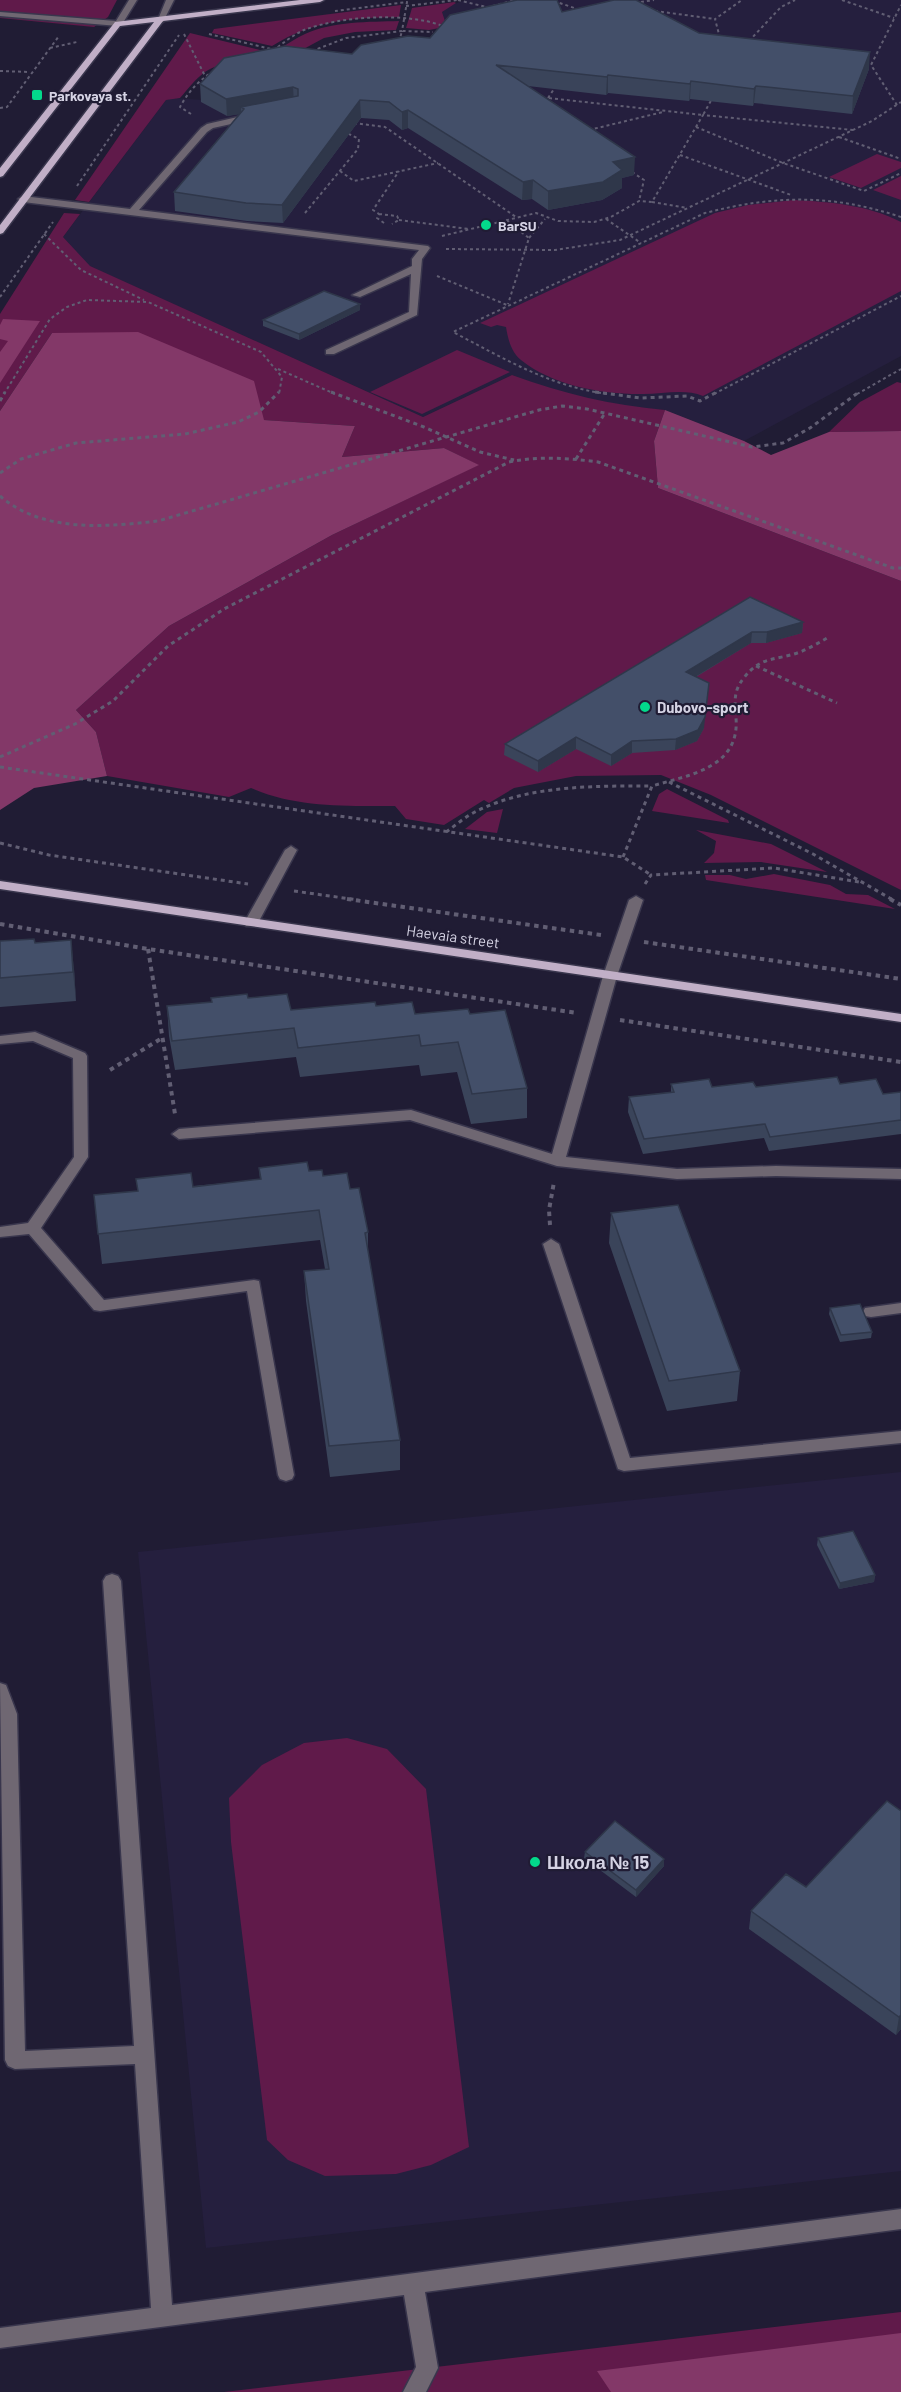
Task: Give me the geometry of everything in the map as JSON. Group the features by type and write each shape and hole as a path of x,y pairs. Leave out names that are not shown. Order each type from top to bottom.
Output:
{"main road":[{"path":"0,174 118,24 321,0"},
{"path":"0,231 160,20"},
{"name":"Haevaia street","path":"0,885 901,1018"}],"street":[{"path":"0,14 118,24 133,0"},
{"path":"160,20 170,0"},
{"path":"133,212 204,130 210,126 237,119 260,116"},
{"path":"23,199 425,248 417,259 414,313 330,352"},
{"path":"357,294 416,268"},
{"path":"251,923 291,850"},
{"path":"557,1161 610,976 636,900"},
{"path":"0,1040 34,1036 80,1056 81,1157 33,1228 0,1232"},
{"path":"178,1134 411,1115 557,1161 677,1174 776,1171 901,1174"},
{"path":"33,1228 100,1306 254,1285 286,1475"},
{"path":"550,1244 624,1465 901,1437"},
{"path":"871,1312 901,1308"},
{"path":"112,1581 162,2317"},
{"path":"0,1690 8,1714 15,2060 144,2055"},
{"path":"0,2338 901,2219"},
{"path":"413,2284 428,2368 414,2392"}],"path":[{"path":"406,6 458,0 492,10"},
{"path":"478,10 516,0"},
{"path":"632,3 654,0"},
{"path":"645,10 715,19 742,0"},
{"path":"746,44 781,7 795,0"},
{"path":"842,0 894,18"},
{"path":"548,6 555,1 581,10 569,12"},
{"path":"328,12 407,2 398,46 406,43"},
{"path":"897,105 871,65 901,5"},
{"path":"269,55 295,35 314,27 372,19 404,19 440,24 448,29 424,35"},
{"path":"715,19 720,41"},
{"path":"148,33 182,30"},
{"path":"182,30 205,76"},
{"path":"0,297 182,30"},
{"path":"303,53 339,39 358,35 382,35 402,31 433,32"},
{"path":"202,32 284,53"},
{"path":"0,108 7,107 59,36"},
{"path":"50,48 78,42"},
{"path":"218,69 205,76 183,99 180,107 189,114 237,119"},
{"path":"0,71 31,72"},
{"path":"544,104 560,79"},
{"path":"652,202 713,97"},
{"path":"548,98 855,130"},
{"path":"425,248 525,251 592,247 630,235 855,130 901,102"},
{"path":"584,131 668,111"},
{"path":"352,123 385,127 516,218"},
{"path":"696,127 783,163 864,191 901,173"},
{"path":"290,231 358,149 359,139 342,130"},
{"path":"839,137 901,159"},
{"path":"680,155 798,197"},
{"path":"340,171 354,181 438,163"},
{"path":"627,168 644,180 639,201"},
{"path":"399,171 373,210 380,214 397,216 399,220 472,229"},
{"path":"901,217 874,207 827,199 798,197 728,206 705,213 453,332 544,379 585,391 641,398 687,396 700,400 901,296"},
{"path":"425,248 432,239 536,213 545,219 599,222 639,201 687,208"},
{"path":"380,214 377,218 387,224 394,224 399,220"},
{"path":"508,305 529,238 545,219"},
{"path":"605,219 641,243"},
{"path":"506,220 529,238"},
{"path":"0,473 4,468 30,455 77,443 209,430 238,424 261,411 278,397 282,377 261,352 81,270 44,234"},
{"path":"416,268 508,305"},
{"path":"0,401 50,319 67,307 87,300 148,302"},
{"path":"274,367 351,401 424,427 480,452 516,460"},
{"path":"0,496 19,510 58,522 114,525 158,521 539,410 562,406 605,413 752,447 783,443 810,428 849,398 901,369"},
{"path":"576,459 605,413"},
{"path":"0,757 75,724 113,701 168,646 224,609 366,534 516,460 531,456 598,462 892,568 901,568"},
{"path":"445,832 480,809 508,800 588,787 651,786 706,770 728,753 737,728 734,692 744,677 764,660 800,652 829,638"},
{"path":"756,666 837,703"},
{"path":"0,767 623,857 651,875 774,868 862,883"},
{"path":"669,782 813,854 901,904"},
{"path":"623,857 651,786"},
{"path":"0,843 49,855 901,979"},
{"path":"636,900 651,875"},
{"path":"0,924 148,949 901,1062"},
{"path":"148,949 178,1134"},
{"path":"110,1070 162,1038"},
{"path":"550,1244 549,1210 557,1161"}],"shaded area":[{"path":"0,0 117,0 108,17 94,27 0,18"},
{"name":"BarSU","path":"466,0 901,0 901,356 744,441 665,410 631,407 563,394 512,375 423,417 89,266 63,237 166,100 174,98 202,100 417,54 445,21 442,12 451,5"},
{"path":"456,3 442,12 445,21 450,26 429,30 406,28 412,8"},
{"path":"401,5 399,17 333,22 303,31 272,46 212,33 214,29"},
{"path":"399,21 396,30 355,32 324,38 298,52 280,48 305,34 327,27 351,23"},
{"path":"190,33 268,52 254,59 210,69 198,78 180,98 166,100 89,202 75,200"},
{"path":"877,154 901,162 901,168 861,188 829,177"},
{"path":"901,176 901,200 873,190"},
{"path":"794,200 835,203 862,208 901,222 901,291 703,396 679,392 624,394 593,390 562,382 533,369 521,360 510,345 506,327 497,325 491,327 480,323 715,213 748,205"},
{"path":"64,213 80,214 63,237 90,266 423,417 512,375 587,398 665,410 654,441 658,488 901,581 901,890 711,795 661,775 576,776 514,788 489,803 484,800 444,825 406,819 395,806 340,806 304,802 268,795 251,788 229,797 107,776 96,732 76,710 169,626 332,535 478,465 444,448 342,457 355,426 264,420 52,333 0,411 0,314"},
{"path":"3,319 40,321 0,383 0,352 8,341 0,339 0,325"},
{"path":"138,332 254,381 264,420 355,426 342,457 444,448 479,465 332,535 169,626 76,710 96,732 107,776 34,788 0,810 0,411 52,333"},
{"path":"457,350 510,372 422,414 370,392"},
{"path":"897,382 901,383 901,431 829,432 860,402"},
{"path":"665,410 744,441 771,455 829,432 901,431 901,581 658,488 654,441"},
{"path":"667,789 728,820 729,823 652,811 659,794"},
{"path":"503,809 497,833 465,829 487,812"},
{"path":"696,830 771,844 827,872 761,862 704,863 714,853 716,841"},
{"path":"774,874 830,885 846,894 868,895 895,909 706,880 705,875 730,875 746,879"},
{"name":"Школа № 15","path":"901,1472 901,2171 206,2248 138,1552"},
{"path":"347,1738 387,1749 426,1789 469,2147 431,2165 396,2174 325,2176 288,2160 267,2140 231,1842 229,1798 262,1765 304,1743"},
{"path":"901,2312 901,2392 224,2392"},
{"path":"901,2333 901,2392 611,2392 597,2371"}],"building":[{"path":"517,0 557,0 562,12 614,0 636,0 699,33 870,52 853,96 756,86 754,89 691,81 690,84 608,75 607,77 496,65 635,157 613,162 622,170 603,182 548,191 533,180 523,182 408,110 402,112 389,102 360,100 282,205 246,203 174,192 244,109 241,107 298,96 298,89 293,87 226,99 200,84 224,58 285,46 352,54 361,45 408,36 430,38 450,15"},
{"path":"324,291 360,304 299,334 263,320"},
{"name":"Dubovo-sport","path":"750,597 803,622 767,632 752,632 686,672 709,683 705,717 698,730 676,739 632,741 611,755 576,737 538,761 505,744"},
{"path":"34,939 35,943 71,940 73,972 0,978 0,941"},
{"path":"247,994 248,998 287,994 291,1010 375,1002 376,1006 412,1002 415,1014 468,1009 470,1014 505,1010 527,1088 472,1094 458,1042 421,1046 419,1035 298,1048 294,1028 172,1041 167,1006 212,1002 211,998"},
{"path":"837,1077 840,1084 876,1079 883,1094 901,1092 901,1120 770,1137 765,1124 644,1139 629,1097 674,1092 671,1084 709,1079 712,1087 753,1082 756,1087"},
{"path":"307,1162 309,1171 322,1170 323,1176 347,1173 350,1189 359,1188 368,1232 365,1233 400,1440 329,1446 304,1271 329,1269 319,1210 98,1234 94,1195 138,1191 136,1179 191,1173 193,1187 261,1179 259,1168"},
{"path":"678,1205 740,1371 669,1381 611,1213"},
{"path":"860,1304 872,1332 841,1335 830,1308"},
{"path":"853,1531 875,1575 840,1583 818,1538"},
{"path":"887,1801 901,1811 901,2015 899,2017 751,1911 786,1874 806,1887"},
{"path":"615,1821 664,1859 636,1890 585,1852"}],"place":[{"name":"Parkovaya st.","path":"37,95"},
{"name":"BarSU","path":"486,225"},
{"name":"Dubovo-sport","path":"645,707"},
{"name":"Школа № 15","path":"535,1862"}]}
